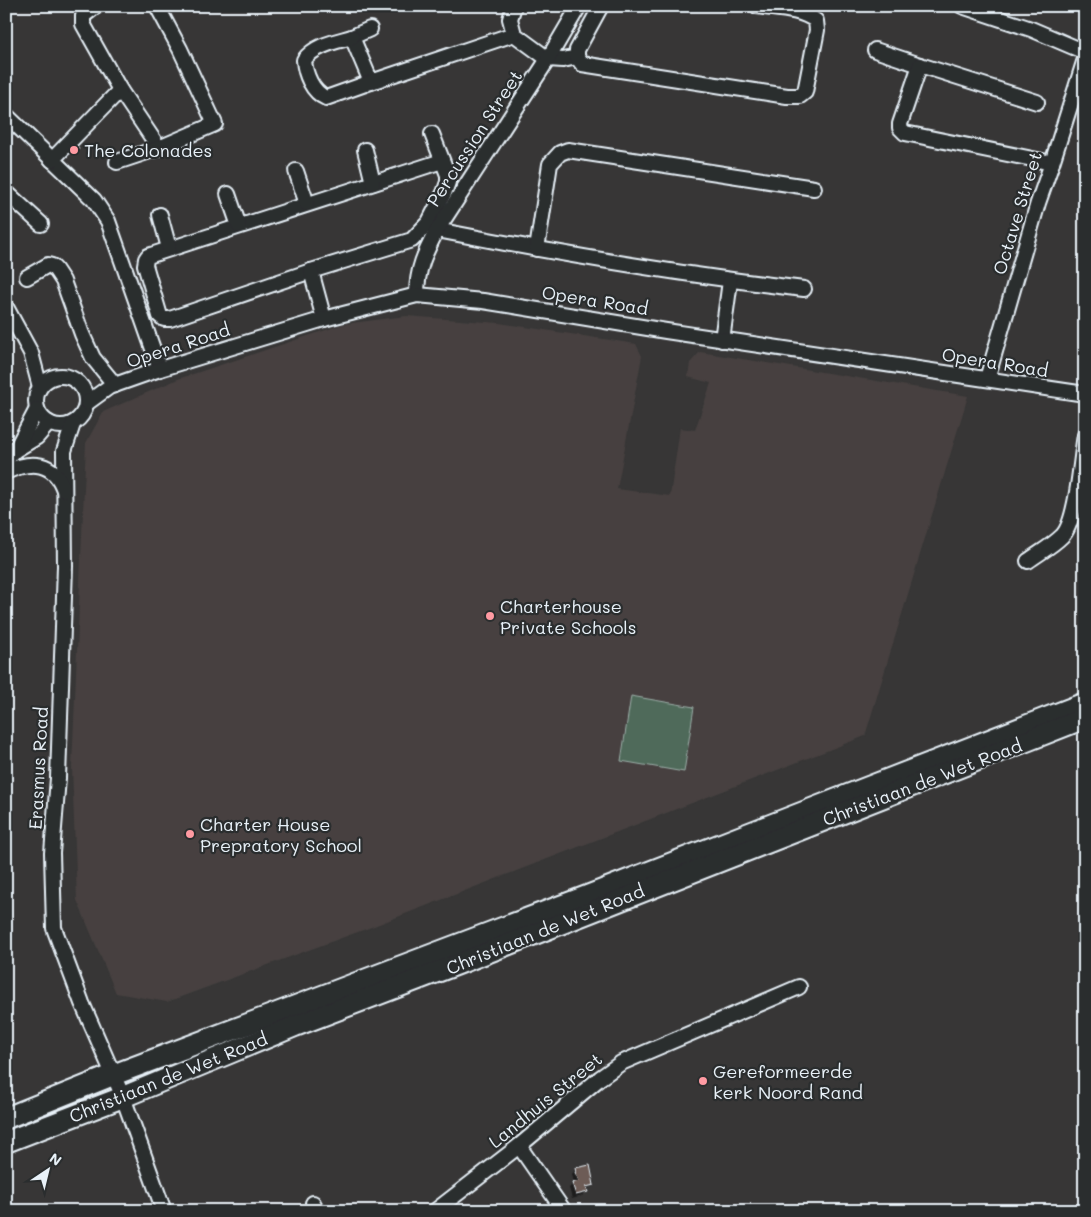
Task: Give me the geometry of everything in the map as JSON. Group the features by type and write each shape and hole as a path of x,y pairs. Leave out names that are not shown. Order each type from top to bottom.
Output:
{"main road":[{"name":"Christiaan de Wet Road","path":"6,1118 113,1075 596,893 1085,703"},
{"name":"Christiaan de Wet Road","path":"6,1142 123,1097 295,1026 1085,718"}],"street":[{"path":"96,6 83,16 83,24 120,90 160,148"},
{"path":"118,162 160,148 215,124 180,49 157,6"},
{"path":"514,6 510,19 514,34 548,58 570,58 582,64 787,96 802,94 805,92 817,30 816,21 802,14 757,6"},
{"name":"Percussion Street","path":"417,296 419,268 423,256 579,6"},
{"path":"570,58 601,6"},
{"path":"962,6 1031,29 1085,52"},
{"path":"370,28 352,37 310,52 304,60 313,89 320,96 326,98 514,34"},
{"path":"352,37 371,82"},
{"path":"876,50 1037,102"},
{"name":"Octave Street","path":"987,379 1038,203 1085,59"},
{"path":"920,64 900,124 905,133 1052,163"},
{"path":"52,160 120,90"},
{"path":"6,115 94,200 108,221 160,369"},
{"path":"432,134 448,174 444,192 429,222 412,240 170,319 164,319 160,316 145,265 148,256 442,161"},
{"path":"365,150 373,183"},
{"path":"537,249 550,164 560,153 568,150 814,188"},
{"path":"296,171 307,204"},
{"path":"6,192 41,224"},
{"path":"228,194 239,226"},
{"path":"160,215 169,248"},
{"path":"438,230 537,249 730,281 804,289"},
{"path":"27,277 48,265 55,269 63,281 82,334 93,358 112,386"},
{"path":"311,272 324,319"},
{"path":"722,340 730,281"},
{"name":"Opera Road","path":"86,403 112,386 160,369 324,319 417,296 483,301 722,340 1085,394"},
{"path":"6,307 30,353 40,386"},
{"path":"30,353 58,376"},
{"path":"58,376 68,377 80,384 86,394 86,403 80,419 73,424 64,426 51,424 42,418 37,409 36,395 40,386 44,382 58,376"},
{"name":"Opera Road","path":"80,384 112,386"},
{"path":"6,460 16,449 37,409"},
{"path":"16,449 38,437 51,424"},
{"name":"Erasmus Road","path":"51,424 64,451"},
{"name":"Erasmus Road","path":"73,424 64,451 66,495 58,768 52,853 54,928 82,1003 123,1097 164,1211"},
{"path":"1028,562 1067,530 1073,511 1085,434"},
{"path":"6,472 18,466 29,464 41,465 55,473 66,495"},
{"name":"Landhuis Street","path":"435,1211 621,1063 799,987"},
{"path":"519,1146 564,1211"}],"shaded area":[{"name":"Charterhouse Private Schools","path":"406,316 499,323 636,344 642,356 617,489 670,496 680,428 695,430 711,383 688,377 690,363 700,352 968,396 865,736 374,926 167,1002 116,993 77,900 72,767 86,443 103,412 178,379 344,324"}],"green space":[{"path":"631,696 694,707 684,772 621,761"}],"building":[{"name":"The Colonades","path":"75,144 79,149 74,155 69,150"},
{"path":"590,1165 594,1185 586,1187 588,1192 576,1195 572,1183 579,1181 575,1168"}],"place":[{"name":"The Colonades","path":"74,150"},
{"name":"Charterhouse Private Schools","path":"490,616"},
{"name":"Charter House Prepratory School","path":"190,834"},
{"name":"Gereformeerde kerk Noord Rand","path":"703,1081"}]}
